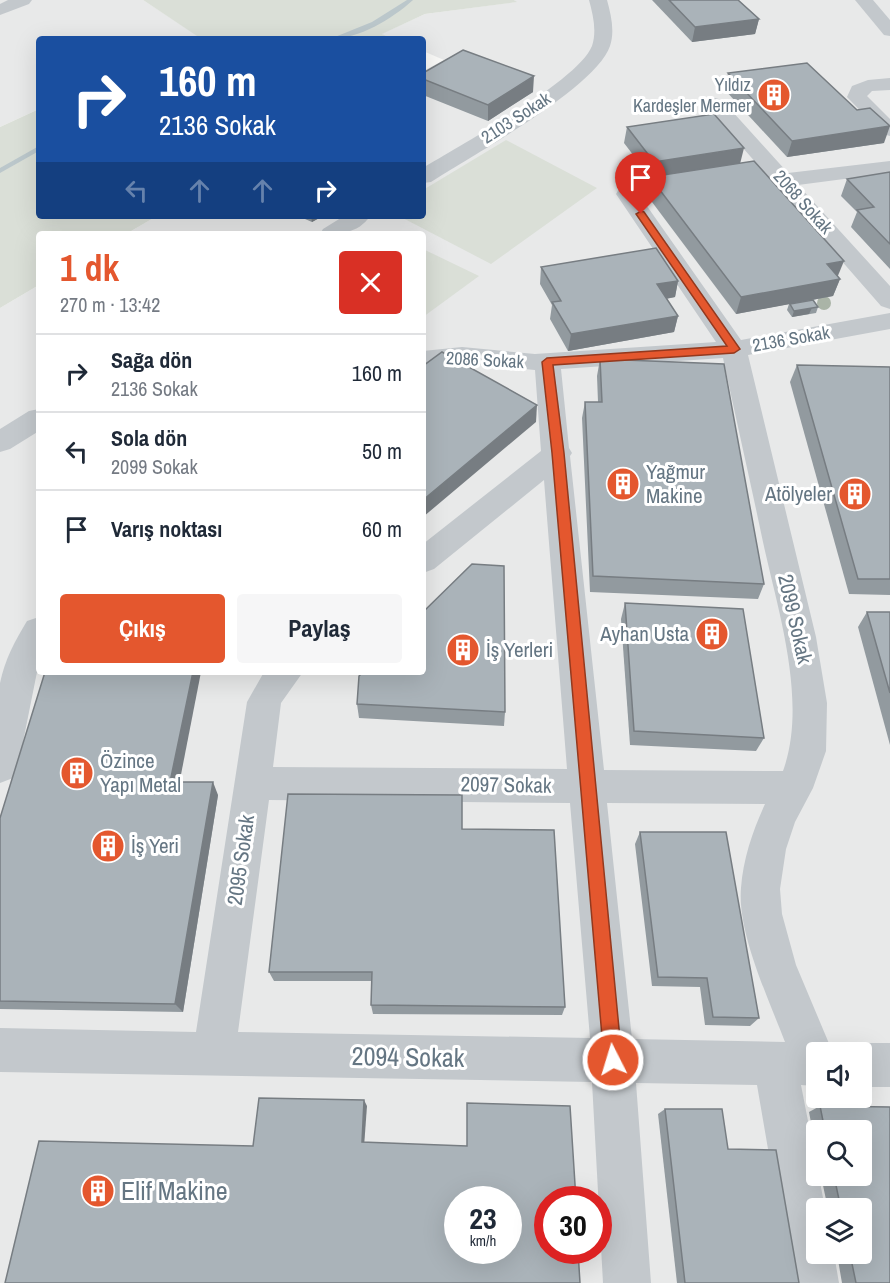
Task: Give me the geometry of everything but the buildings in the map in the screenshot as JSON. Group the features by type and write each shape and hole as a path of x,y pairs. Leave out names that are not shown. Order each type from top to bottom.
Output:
{"street":[{"path":"0,10 23,0"},
{"name":"2103 Sokak","path":"426,175 584,71 600,49 603,20 598,0"},
{"path":"877,9 890,32"},
{"path":"890,84 868,86 859,90 857,97 890,130"},
{"name":"2068 Sokak","path":"715,104 890,301"},
{"path":"783,180 890,167"},
{"name":"2099 Sokak","path":"627,194 734,349 807,669 810,703 808,751 795,788 778,816 766,849 760,889 762,914 802,1064 815,1283"},
{"path":"336,231 354,219"},
{"name":"2136 Sokak","path":"547,362 734,349 890,321"},
{"name":"2086 Sokak","path":"426,359 462,355 516,362 547,362"},
{"path":"547,362 558,453 613,1060 627,1283"},
{"path":"0,442 36,419"},
{"path":"426,559 558,453"},
{"path":"0,767 20,668 36,635"},
{"name":"2095 Sokak","path":"214,1054 264,702 274,684 283,675"},
{"name":"2097 Sokak","path":"252,783 795,788"},
{"name":"2094 Sokak","path":"0,1050 802,1064"},
{"path":"872,1065 890,1065"}],"shaded area":[{"path":"0,0 143,0 198,36 36,36 36,110 0,127"},
{"path":"143,0 514,0 517,2 425,14 382,34 386,36 197,36"},
{"path":"514,0 890,0 890,1283 0,1283 0,308 36,287 36,675 426,675 426,231 131,231 152,219 426,219 426,69 444,60 426,52 426,36 381,34 425,14 516,2"},
{"path":"36,110 36,219 152,219 131,231 36,231 36,287 0,308 0,127"},
{"path":"506,140 597,188 491,264 405,219 426,219 426,188"},
{"path":"426,250 479,276 426,315"}],"waterway":[{"path":"342,36 374,24 410,0"},
{"path":"0,171 36,150"}],"place":[{"name":"Yıldız Kardeşler Mermer","path":"774,95"},
{"name":"Yağmur Makine","path":"623,484"},
{"name":"Atölyeler","path":"855,494"},
{"name":"Ayhan Usta","path":"712,634"},
{"name":"İş Yerleri","path":"463,650"},
{"name":"Özince Yapı Metal","path":"77,773"},
{"name":"İş Yeri","path":"108,846"},
{"name":"Elif Makine","path":"98,1191"}],"route":[{"path":"613,1060 558,453 547,362 734,349 641,214"}]}
